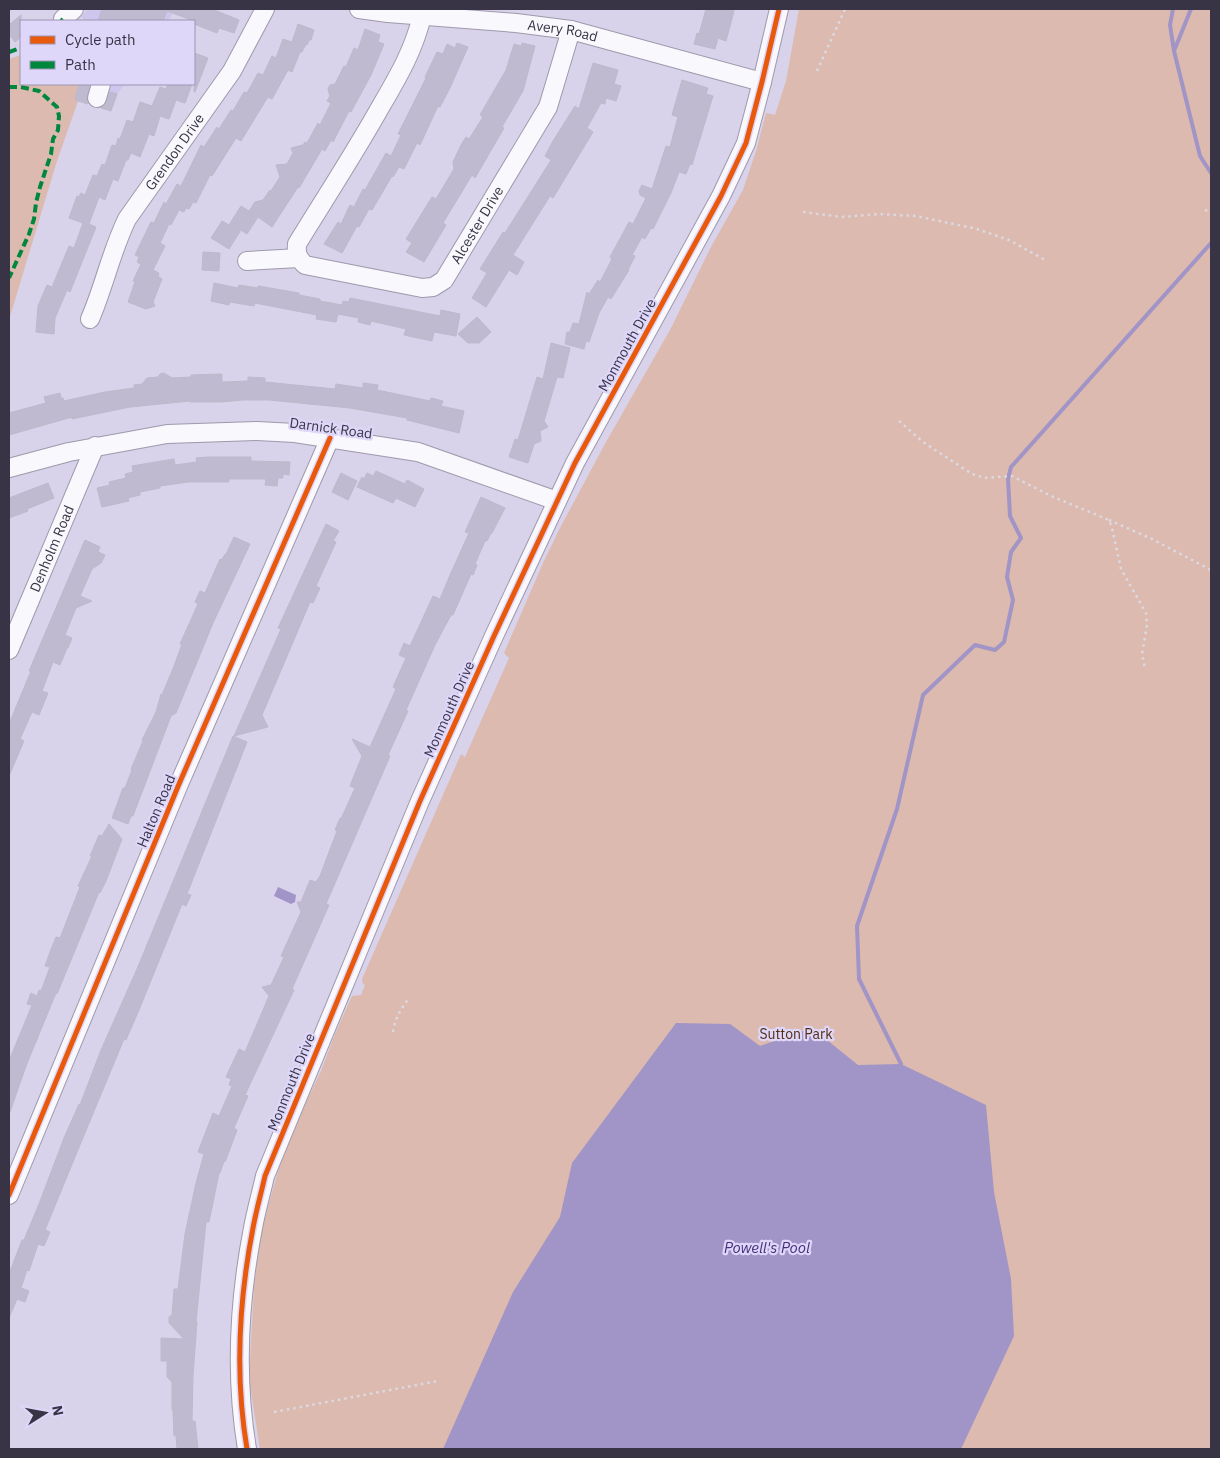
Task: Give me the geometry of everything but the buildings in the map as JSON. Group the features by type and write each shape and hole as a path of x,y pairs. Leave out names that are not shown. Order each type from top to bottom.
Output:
{"street":[{"name":"Grendon Drive","path":"90,319 103,305 116,241 127,220 232,71 265,9"},
{"name":"Avery Road","path":"359,9 516,23 570,30 762,82"},
{"name":"Monmouth Drive","path":"247,1449 243,1426 241,1385 241,1325 253,1227 266,1176 420,801 557,501 575,463 720,196 746,143 778,9"},
{"path":"298,258 297,244 352,156 408,59 418,34 422,16"},
{"name":"Alcester Drive","path":"247,261 298,258 305,265 422,288 433,286 444,280 548,106 570,30"},
{"name":"Darnick Road","path":"9,468 94,446 138,438 191,432 295,432 418,452 557,501"},
{"name":"Halton Road","path":"9,1195 179,784 330,438"},
{"name":"Denholm Road","path":"9,650 94,446"}],"path":[{"path":"816,71 844,9"},
{"path":"1205,211 1211,208"},
{"path":"803,212 842,216 880,214 916,216 976,229 1008,240 1047,261"},
{"path":"899,421 923,442 972,474 985,478 1012,476 1051,496 1152,539 1211,570"},
{"path":"1109,520 1121,569 1146,613 1147,625 1142,654 1145,668"},
{"path":"393,1032 398,1014 409,998"},
{"path":"274,1412 438,1381"}],"shaded area":[{"path":"89,9 174,9 169,20 84,20 81,16"},
{"path":"79,85 124,85 117,94 111,111 75,100"}],"green space":[{"name":"Sutton Park","path":"799,9 1211,9 1211,1449 260,1449 249,1379 254,1286 261,1232 278,1171 296,1123 321,1071 352,996 361,995 365,985 362,979 461,754 465,757 509,658 504,653 543,563 606,442 670,330 712,245 743,190 766,113 775,115 786,81"},
{"path":"20,55 20,85 79,85 75,100 78,101 57,161 9,320 9,59"}],"water":[{"path":"278,887 296,895 295,902 291,904 274,896"},
{"name":"Powell's Pool","path":"676,1023 730,1024 760,1046 812,1028 858,1065 901,1064 986,1105 994,1192 1011,1279 1014,1336 961,1449 443,1449 513,1292 560,1217 572,1163"}],"waterway":[{"path":"1173,9 1170,25 1174,51"},
{"path":"1191,9 1174,51 1200,156 1211,173"},
{"path":"901,1064 859,979 857,926 897,809 923,695 975,645 995,650 1004,642 1013,600 1007,577 1011,552 1021,538 1010,516 1008,479 1011,467 1211,243"}],"marked path":[{"path":"9,52 20,48"},
{"path":"9,87 21,87 39,91 57,107 59,116 58,130 53,139 51,154 40,187 34,219 9,278"}],"cycle path":[{"path":"247,1449 241,1394 240,1338 248,1255 265,1176 420,801 494,636 575,463 721,196 746,143 779,9"},
{"path":"9,1195 179,784 330,438"}]}
